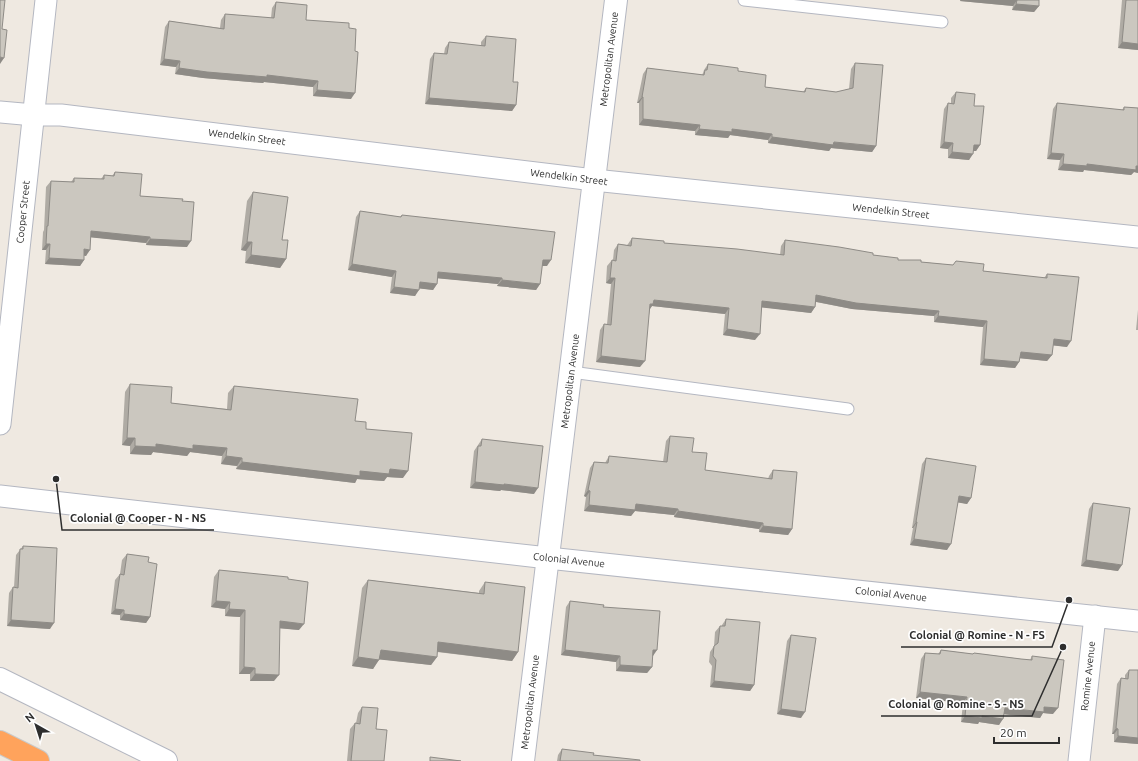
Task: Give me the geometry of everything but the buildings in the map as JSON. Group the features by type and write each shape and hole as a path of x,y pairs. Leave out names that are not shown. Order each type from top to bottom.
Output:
{"highway":[{"path":"0,742 38,761"}],"street":[{"name":"Cooper Street","path":"0,424 46,0"},
{"name":"Metropolitan Avenue","path":"523,761 616,0"},
{"name":"Wendelkin Street","path":"0,112 69,116 594,180 1138,238"},
{"name":"Colonial Avenue","path":"0,496 548,558 1138,621"},
{"name":"Romine Avenue","path":"1079,761 1095,616"},
{"path":"0,679 166,761"}],"lane":[{"path":"744,0 942,22"},
{"path":"571,372 848,409"}],"place":[{"name":"Colonial @ Cooper - N - NS","path":"56,479"},
{"name":"Colonial @ Romine - N - FS","path":"1069,600"},
{"name":"Colonial @ Romine - S - NS","path":"1063,647"}]}
